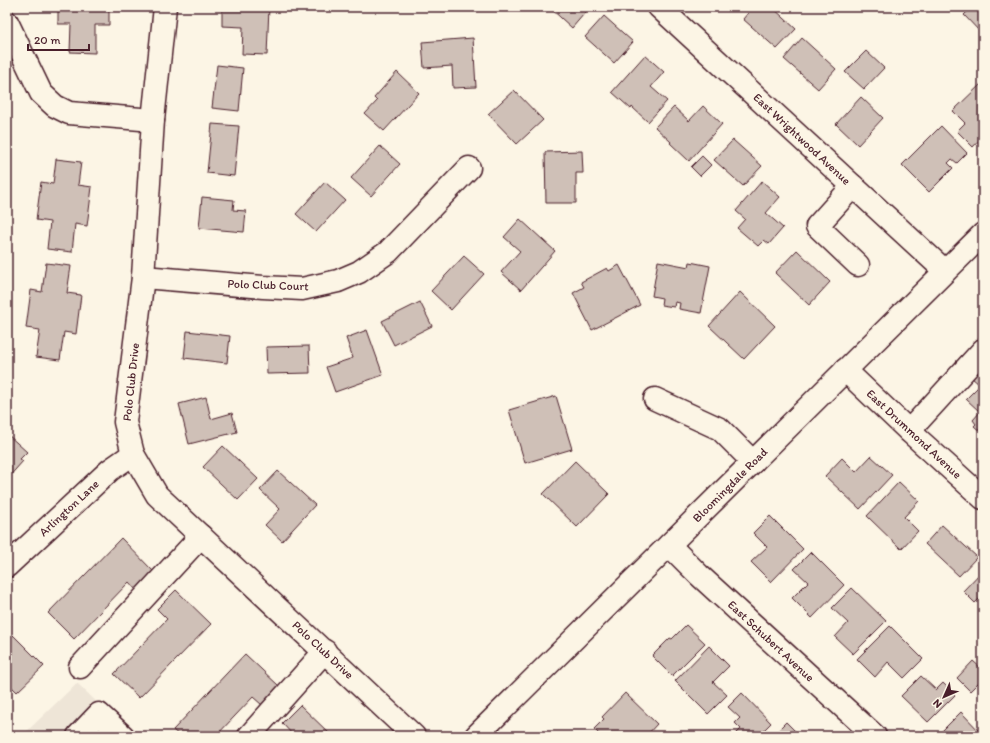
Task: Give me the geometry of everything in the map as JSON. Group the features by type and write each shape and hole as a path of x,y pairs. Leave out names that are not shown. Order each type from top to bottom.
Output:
{"street":[{"name":"Polo Club Drive","path":"165,7 153,120 143,278 126,422 133,454 157,495 414,736"},
{"name":"East Wrightwood Avenue","path":"659,7 945,271"},
{"path":"7,22 41,93 55,106 69,113 153,120"},
{"name":"Polo Club Court","path":"143,278 302,289 338,281 359,272 388,252 470,168"},
{"path":"853,186 817,226 858,264"},
{"name":"Bloomingdale Road","path":"476,736 983,234"},
{"path":"909,430 983,350"},
{"name":"East Drummond Avenue","path":"846,370 983,498"},
{"path":"655,399 720,429 753,462"},
{"name":"Arlington Lane","path":"7,566 110,470 133,454"},
{"path":"80,667 201,536"},
{"name":"East Schubert Avenue","path":"669,545 699,575 875,736"},
{"path":"249,736 325,652"},
{"path":"78,736 100,714 123,736"}],"shaded area":[{"path":"77,683 132,736 22,736"}],"building":[{"path":"58,7 109,7 109,25 95,25 95,53 70,52 71,24 58,24"},
{"path":"222,7 269,7 267,55 242,54 243,27 222,26"},
{"path":"549,7 590,7 572,28"},
{"path":"753,7 772,7 796,29 777,49 743,19"},
{"path":"972,7 983,7 983,31 981,33 964,15"},
{"path":"604,16 633,42 614,63 585,37"},
{"path":"473,38 476,87 453,88 452,66 424,68 422,42"},
{"path":"802,38 836,69 818,89 784,59"},
{"path":"866,51 884,68 864,89 845,72"},
{"path":"645,55 664,72 651,87 667,101 648,122 632,107 631,109 612,92"},
{"path":"217,65 243,68 239,111 212,108"},
{"path":"397,72 419,93 384,131 365,114 377,101 374,98"},
{"path":"983,82 983,136 973,147 957,131 965,123 953,111"},
{"path":"514,90 543,120 517,144 488,114"},
{"path":"861,97 883,118 858,145 836,124"},
{"path":"703,106 722,124 689,161 655,127 674,107 689,121"},
{"path":"212,124 239,126 234,176 207,173"},
{"path":"941,126 967,153 957,163 952,159 948,163 953,168 929,192 902,165"},
{"path":"733,140 762,166 743,186 714,160"},
{"path":"380,146 400,164 371,196 351,178"},
{"path":"582,151 583,173 576,173 576,203 546,203 545,152"},
{"path":"702,156 711,165 700,176 691,167"},
{"path":"56,159 81,162 78,185 92,187 87,226 75,224 72,252 47,249 50,222 36,220 41,182 53,184"},
{"path":"762,181 780,197 766,213 783,228 769,244 764,240 758,246 737,228 745,219 736,211"},
{"path":"325,182 345,200 316,232 296,214"},
{"path":"202,197 234,200 233,210 246,211 244,232 199,228"},
{"path":"520,219 555,251 521,290 501,272 520,251 504,237"},
{"path":"797,250 830,282 809,305 775,273"},
{"path":"464,256 484,274 451,310 431,291"},
{"path":"658,261 689,267 690,262 710,266 701,313 679,309 680,303 675,302 674,307 661,305 662,298 652,296"},
{"path":"46,263 71,266 67,293 81,295 76,334 64,332 60,360 36,357 40,330 26,328 31,290 42,292"},
{"path":"619,265 640,305 592,330 573,293 584,287 581,282 607,268 609,271"},
{"path":"740,292 775,326 744,359 709,326"},
{"path":"420,302 432,326 394,345 382,321"},
{"path":"367,330 383,375 335,392 326,367 353,358 346,338"},
{"path":"187,331 230,336 227,363 184,358"},
{"path":"309,346 310,373 267,374 266,347"},
{"path":"966,351 983,367 983,434 974,426 976,424 973,420 980,412 966,399 980,385 955,363"},
{"path":"556,396 572,449 525,463 509,410"},
{"path":"206,397 211,419 232,413 237,432 189,444 179,404"},
{"path":"7,434 27,452 20,459 23,461 7,479"},
{"path":"223,446 258,479 238,500 203,467"},
{"path":"871,456 892,475 860,509 825,476 842,458 856,472"},
{"path":"575,461 609,494 577,527 543,494"},
{"path":"278,471 315,505 282,541 265,525 280,509 260,490"},
{"path":"899,482 919,501 904,517 918,531 901,549 867,516"},
{"path":"770,516 803,549 771,582 751,562 767,547 753,533"},
{"path":"942,525 977,557 959,576 925,544"},
{"path":"121,538 154,572 136,590 129,582 74,639 48,613"},
{"path":"811,552 844,585 812,618 792,598 808,582 794,569"},
{"path":"983,570 983,597 982,596 975,603 963,591"},
{"path":"852,588 886,621 853,654 835,637 848,623 832,608"},
{"path":"176,590 211,624 139,698 114,674 167,619 157,609"},
{"path":"686,625 705,643 672,676 652,656"},
{"path":"890,626 923,659 904,678 888,662 875,677 857,659"},
{"path":"13,635 44,666 17,692 7,682 7,667 10,663 7,660 7,641"},
{"path":"709,646 729,666 713,682 727,695 708,714 675,681"},
{"path":"245,654 279,686 262,705 253,697 216,736 180,736 173,730"},
{"path":"973,661 983,670 983,678 970,691 957,678"},
{"path":"921,676 936,690 943,683 955,695 928,722 901,696"},
{"path":"625,693 657,724 646,736 601,736 594,729 604,719 602,717"},
{"path":"742,693 771,723 758,736 735,735 741,729 735,723 740,718 728,707"},
{"path":"300,705 332,736 290,736 292,734 282,723"},
{"path":"961,712 983,736 945,736 941,732"},
{"path":"786,722 800,736 772,736"}]}
